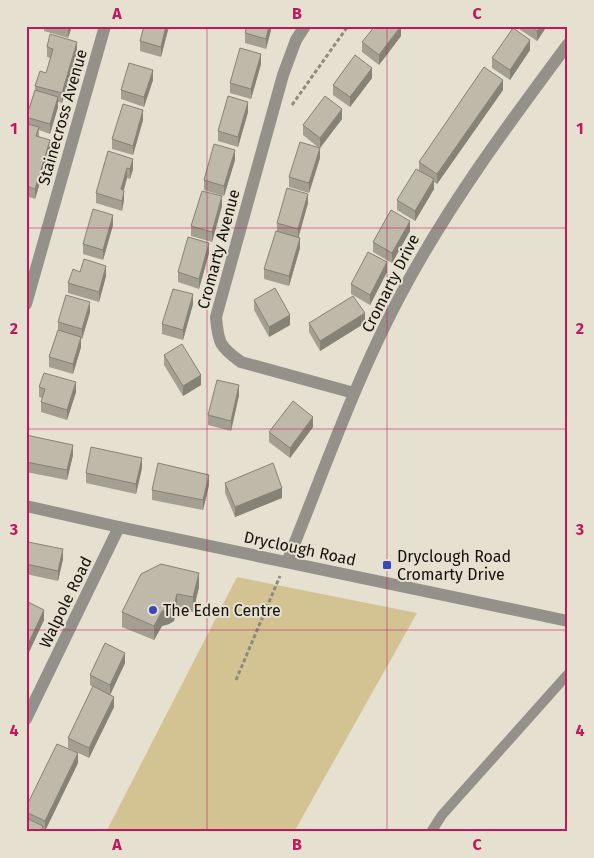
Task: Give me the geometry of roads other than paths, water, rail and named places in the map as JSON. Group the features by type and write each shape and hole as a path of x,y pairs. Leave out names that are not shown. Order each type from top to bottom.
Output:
{"street":[{"name":"Stainecross Avenue","path":"26,304 105,26"},
{"name":"Cromarty Avenue","path":"305,26 296,40 283,75 216,317 217,338 226,351 241,362 354,393"},
{"name":"Cromarty Drive","path":"286,562 354,393 398,299 430,241 500,136 568,44"},
{"name":"Dryclough Road","path":"26,506 568,621"},
{"name":"Walpole Road","path":"26,719 119,527"}],"lane":[{"path":"431,832 442,815 568,674"}],"place":[{"name":"Dryclough Road Cromarty Drive","path":"387,565"},
{"name":"The Eden Centre","path":"153,610"}]}
